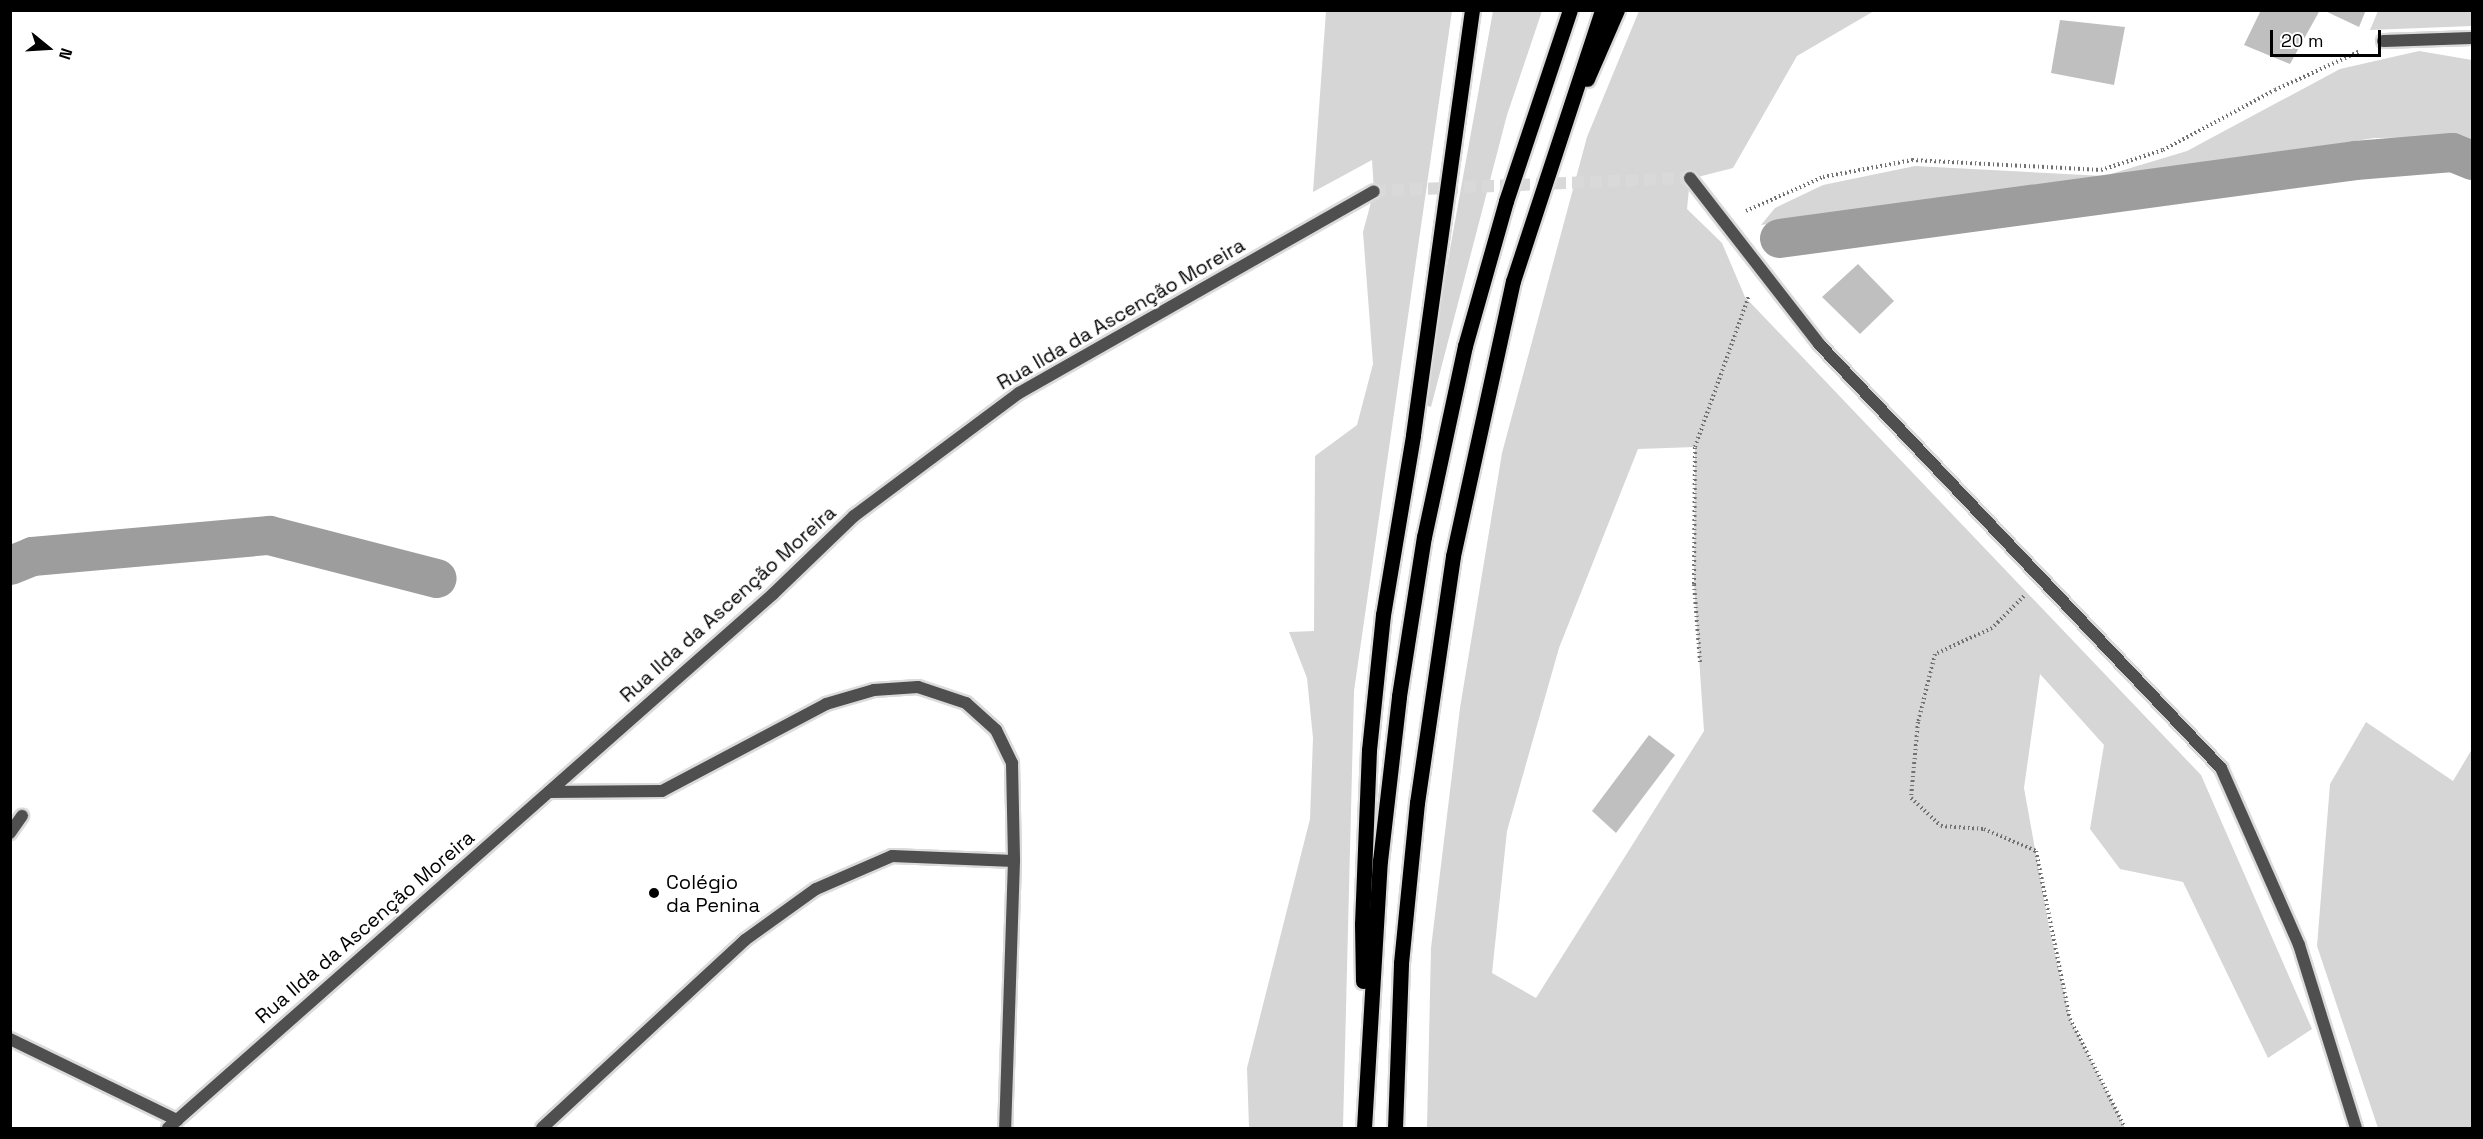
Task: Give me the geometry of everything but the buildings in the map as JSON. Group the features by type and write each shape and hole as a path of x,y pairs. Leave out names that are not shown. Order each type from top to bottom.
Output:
{"main road":[{"path":"1366,1068 1362,924 1369,750 1381,626 1413,435 1472,10"},
{"path":"1364,1128 1380,861 1399,696 1424,537 1468,335 1506,201 1570,10"},
{"path":"1395,1128 1401,963 1433,677 1482,414 1513,280 1547,170 1602,10"},
{"path":"1547,170 1617,10"}],"street":[{"path":"2383,41 2472,38"},
{"path":"1690,178 1769,281 1843,369 2221,768 2299,945 2356,1128"},
{"name":"Rua Ilda da Ascenção Moreira","path":"173,1124 549,792 854,516 1019,393 1374,190"},
{"path":"549,792 662,791 826,704 874,690 918,687 966,703 996,730 1012,763 1014,861 1005,1128"},
{"path":"10,832 22,816"},
{"path":"542,1128 745,940 816,889 892,856 1014,861"},
{"path":"10,1039 173,1124"}],"path":[{"path":"1722,221 1823,177 1912,160 2101,170 2163,150 2275,90 2383,41"},
{"path":"1700,662 1694,584 1695,447 1745,297 1769,281"},
{"path":"2042,579 1992,628 1935,654 1918,722 1911,798 1941,826 1984,829 2036,851 2070,1019 2125,1128"}],"shaded area":[{"path":"1326,11 1452,11 1354,691 1343,1128 1249,1128 1247,1068 1310,819 1313,738 1307,678 1289,632 1314,631 1315,456 1357,425 1373,364 1363,232 1374,191 1372,160 1313,192"},
{"path":"1493,11 1542,11 1507,115 1431,407 1422,404"},
{"path":"1639,11 1874,11 1797,56 1733,168 1690,179 1687,209 1722,243 1745,297 2201,775 2312,1029 2268,1058 2183,882 2120,869 2090,829 2104,745 2040,674 2024,788 2049,927 2070,1019 2125,1128 1427,1128 1431,948 1460,708 1502,453 1587,137","holes":["1695,447 1694,584 1704,731 1536,998 1492,973 1507,831 1559,648 1638,449"]},
{"path":"2378,11 2472,11 2472,26 2370,30"},
{"path":"2419,51 2472,60 2472,145 2455,137 2374,138 2115,180 1761,225 1775,208 1823,185 1915,166 2104,176 2187,151 2340,69"},
{"path":"2366,722 2453,781 2472,749 2472,1128 2378,1128 2317,946 2330,784"}],"waterway":[{"path":"1779,238 2355,160 2452,152 2472,160"},
{"path":"10,565 32,556 269,535 437,578"}],"tunnel":[{"path":"1374,191 1690,178"}],"place":[{"name":"Colégio da Penina","path":"654,893"}]}
